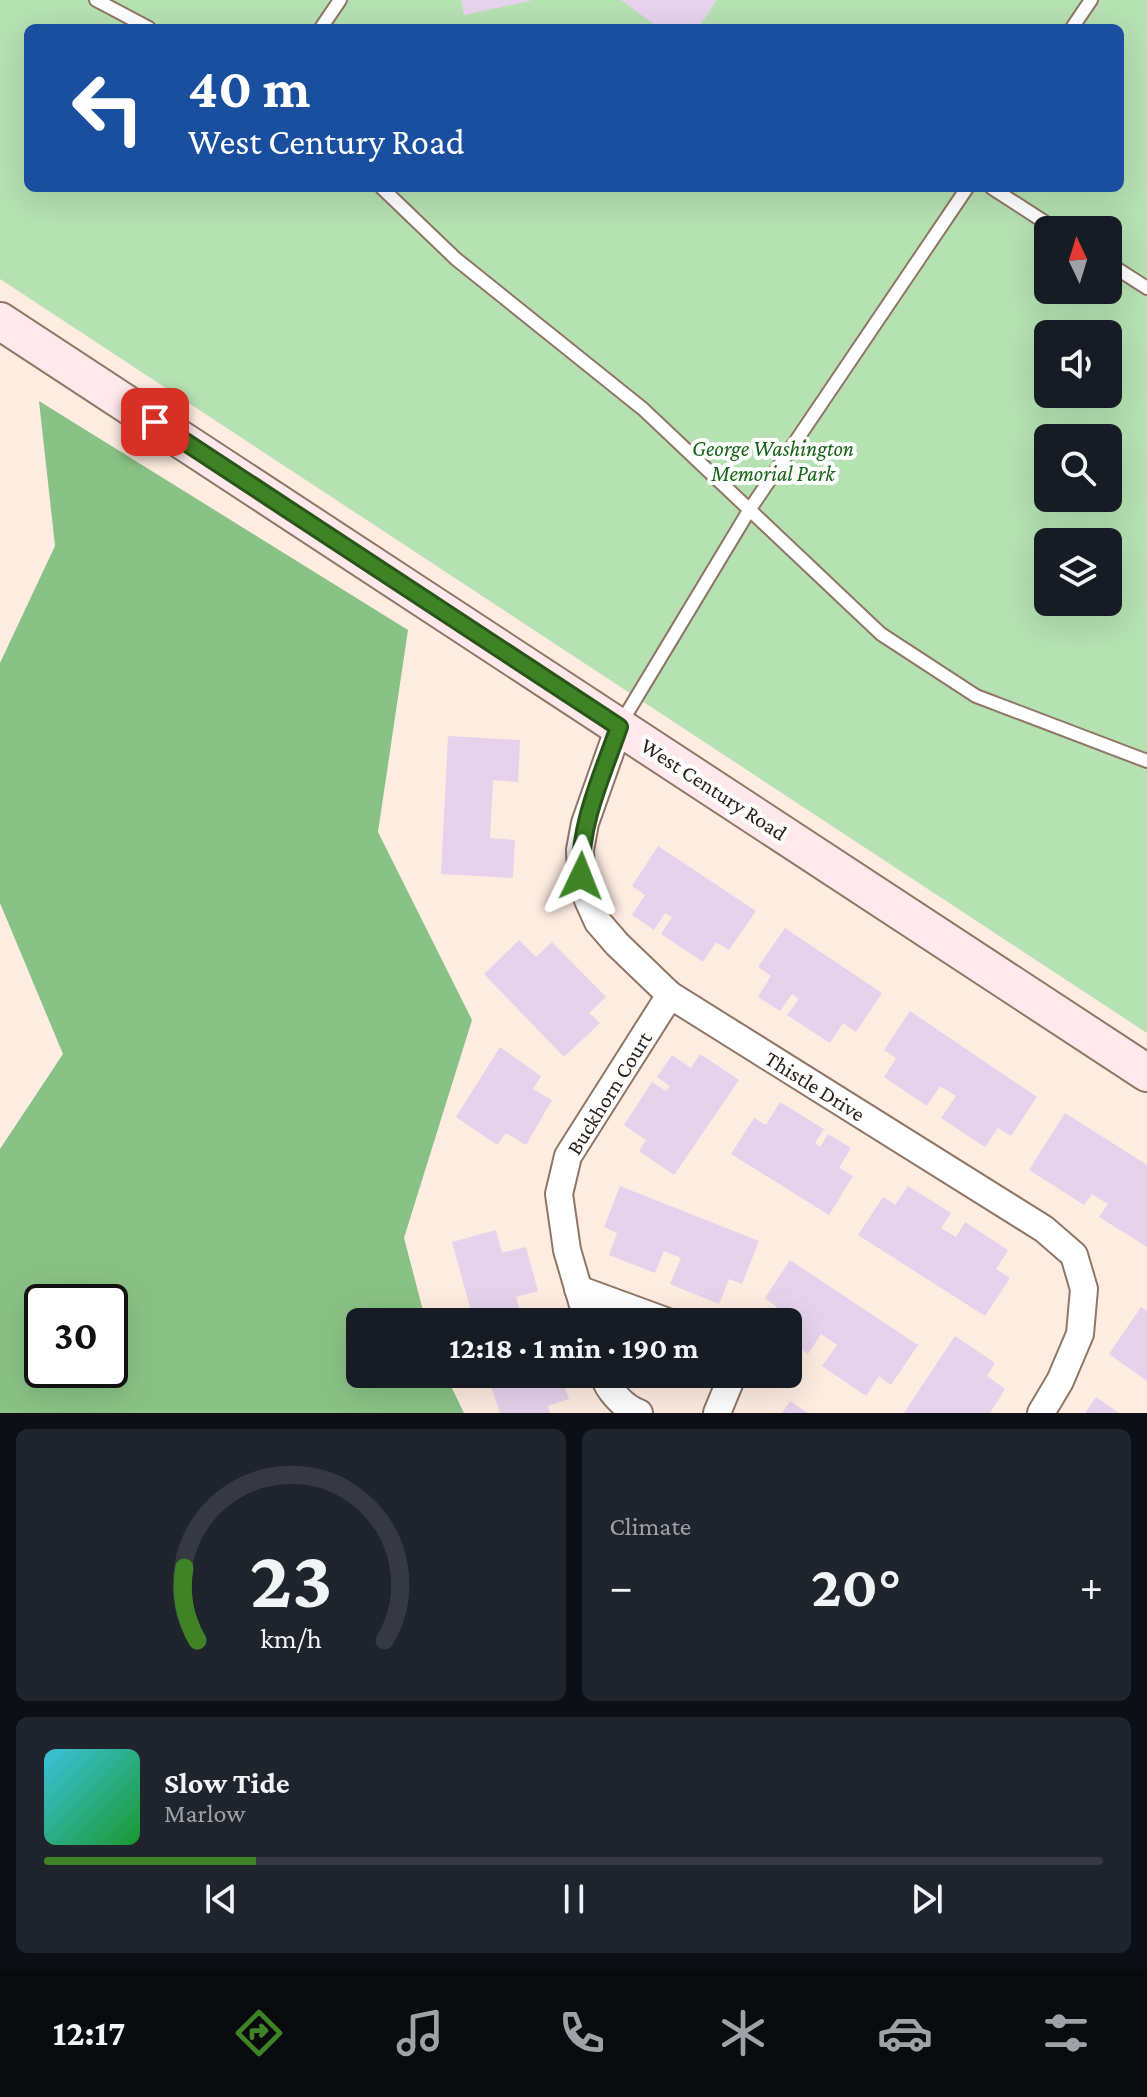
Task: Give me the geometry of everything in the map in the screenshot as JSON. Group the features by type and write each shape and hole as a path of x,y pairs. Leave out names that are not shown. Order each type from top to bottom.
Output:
{"main road":[{"name":"West Century Road","path":"0,321 1147,1073"}],"street":[{"name":"Thistle Drive","path":"619,727 585,823 580,850 581,876 598,922 670,995 1044,1229 1074,1255 1084,1289 1080,1334 1060,1381 1041,1413"},
{"name":"Buckhorn Court","path":"584,1308 567,1250 559,1194 568,1156 670,995"},
{"path":"578,1289 630,1308"},
{"path":"609,1388 631,1410 639,1413"},
{"path":"717,1413 727,1388"}],"lane":[{"path":"96,0 141,24"},
{"path":"324,24 340,0"},
{"path":"1075,24 1091,0"},
{"path":"386,192 456,259 643,409 881,634 976,696 1147,761"},
{"path":"619,727 750,509 964,192"},
{"path":"998,192 1035,216"},
{"path":"1122,272 1147,288"}],"green space":[{"name":"George Washington Memorial Park","path":"0,0 1147,0 1147,1033 0,279"},
{"path":"39,401 408,630 378,832 472,1020 404,1238 422,1308 346,1308 346,1388 452,1388 464,1413 0,1413 0,1149 63,1054 0,903 0,663 55,546"}],"building":[{"path":"461,0 530,0 530,1 464,15"},
{"path":"621,0 717,0 701,24 654,24"},
{"path":"448,736 520,740 518,782 493,780 490,838 515,840 513,878 441,874"},
{"path":"658,846 756,911 729,950 716,942 703,962 661,934 672,917 665,913 654,930 632,915 645,895 632,886"},
{"path":"785,928 882,993 856,1032 843,1023 830,1043 787,1015 799,999 792,994 780,1011 758,997 771,976 758,967"},
{"path":"519,940 536,957 552,942 606,997 589,1013 600,1023 564,1057 484,974"},
{"path":"910,1011 1037,1097 1011,1136 998,1128 985,1147 941,1118 956,1096 940,1086 927,1106 884,1077 896,1058 884,1050"},
{"path":"500,1047 541,1076 533,1089 552,1100 526,1145 506,1133 497,1145 456,1117"},
{"path":"700,1054 739,1080 674,1175 639,1151 646,1140 624,1125 652,1082 666,1091 670,1086 657,1077 672,1055 691,1068"},
{"path":"780,1102 824,1129 815,1143 820,1147 828,1134 851,1148 839,1168 853,1176 829,1215 731,1154 754,1118 766,1125"},
{"path":"1065,1113 1147,1165 1147,1247 1099,1217 1108,1204 1092,1194 1084,1205 1029,1170"},
{"path":"620,1186 759,1241 742,1284 729,1279 719,1304 670,1284 681,1258 664,1251 655,1273 609,1255 617,1233 604,1227"},
{"path":"908,1186 951,1213 941,1228 956,1237 965,1222 1008,1250 996,1269 1010,1278 985,1316 858,1235 883,1197 895,1205"},
{"path":"496,1230 502,1253 526,1247 538,1291 516,1297 519,1308 470,1308 452,1242"},
{"path":"790,1260 918,1345 891,1385 879,1376 866,1396 822,1366 837,1345 821,1334 808,1354 802,1350 802,1308 776,1308 765,1298"},
{"path":"1141,1307 1147,1311 1147,1381 1109,1354"},
{"path":"955,1336 995,1363 987,1376 1005,1389 990,1413 904,1413"},
{"path":"492,1388 565,1388 569,1399 548,1406 550,1413 500,1413"},
{"path":"1096,1397 1119,1413 1085,1413"},
{"path":"790,1401 808,1413 782,1413"}],"route":[{"path":"155,422 619,727 585,823 580,850 581,876"}]}
